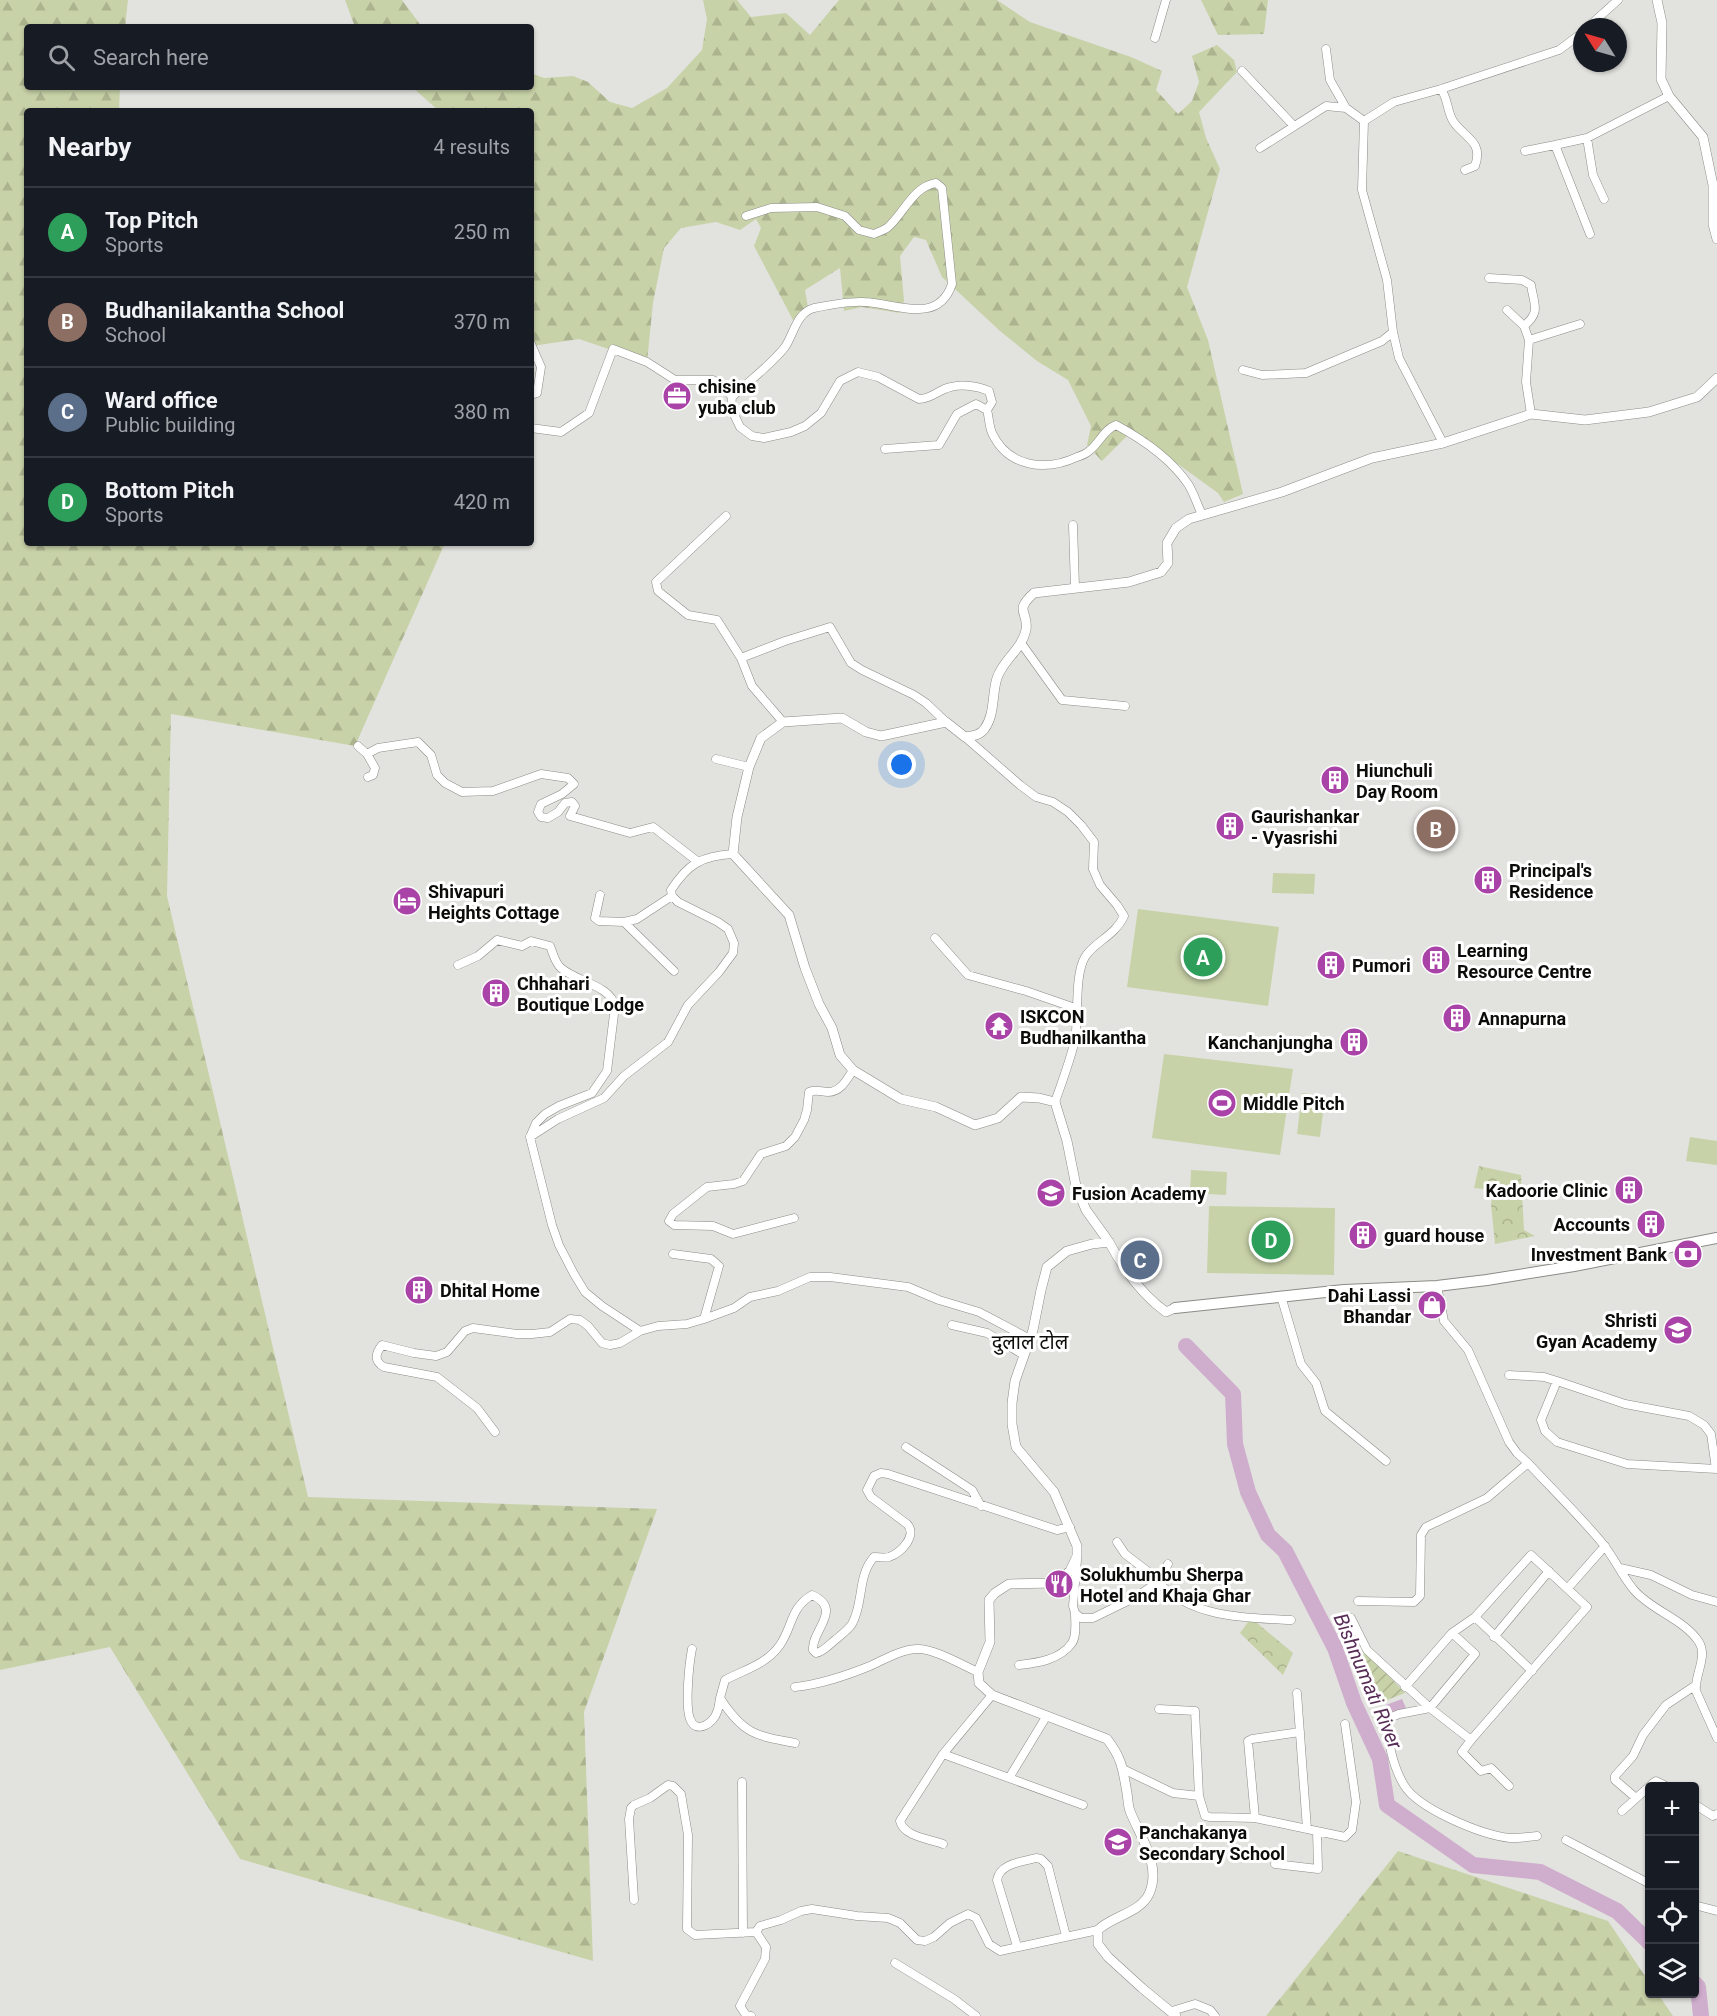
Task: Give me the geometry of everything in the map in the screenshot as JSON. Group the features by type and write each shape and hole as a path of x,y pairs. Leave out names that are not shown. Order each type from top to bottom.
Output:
{"main road":[{"path":"1175,1308 1344,1290 1437,1286 1575,1266 1717,1238"}],"street":[{"path":"1155,38 1166,0"},
{"path":"1598,18 1618,0"},
{"path":"1657,0 1662,23 1661,79 1669,96 1703,137 1713,185 1713,224 1717,239"},
{"path":"1364,120 1394,102 1559,50 1573,40"},
{"path":"1326,49 1330,80 1346,108 1364,120"},
{"path":"1242,72 1294,126"},
{"path":"1441,89 1454,122 1474,142 1477,151 1478,159 1475,166 1465,170"},
{"path":"1525,151 1587,138 1669,96"},
{"path":"1260,148 1326,106 1346,108"},
{"path":"1364,120 1362,190 1387,280 1393,332 1399,358 1443,443"},
{"path":"1587,138 1593,175 1604,199"},
{"path":"1555,146 1590,234"},
{"path":"746,216 771,208 817,207 845,216 860,230 874,234 887,228 915,194 928,184 936,183 942,188 952,284 944,300 933,308 895,308 865,302 811,309 797,322 785,346 732,397 731,408 740,427 752,436 764,438 791,432 805,426 821,413 840,381 858,372 878,377 920,399 926,399 950,387 979,387 989,391 992,402 987,410 991,431 1000,447 1014,457 1035,466 1063,464 1089,451 1109,428 1116,425 1134,435 1167,461 1188,484 1202,514"},
{"path":"1489,278 1522,280 1531,285 1535,313 1524,326"},
{"path":"1507,310 1524,326 1529,340 1526,382 1531,414"},
{"path":"1529,340 1580,324"},
{"path":"1243,370 1262,375 1306,373 1382,340 1393,332"},
{"path":"534,428 561,432 589,413 613,349 646,362 675,381 713,380 725,388 732,397"},
{"path":"534,351 541,367 537,393 534,394"},
{"path":"965,737 978,735 985,728 997,677 1021,643 1027,628 1022,610 1026,600 1034,593 1129,582 1161,572 1168,563 1167,543 1176,528 1190,519 1282,492 1372,458 1443,443 1531,414 1585,420 1649,412 1697,397 1717,378"},
{"path":"885,449 939,445 957,414 976,404 987,410"},
{"path":"726,516 656,582 658,591 688,615 717,621 741,658 752,686 783,722"},
{"path":"1073,525 1075,588"},
{"path":"741,658 785,640 830,627 851,663 926,703 1036,797 1053,802 1068,812 1094,842 1093,868 1100,885 1117,904 1124,916 1110,935 1086,955 1081,970 1075,1039 1055,1102 1077,1186 1086,1210 1136,1283 1166,1312 1175,1308"},
{"path":"1021,643 1062,700 1125,706"},
{"path":"946,722 881,736 866,732 842,718 783,722 761,738 749,767 737,817 733,854 789,915 805,968 819,1004 832,1028 840,1055 853,1070 900,1099 936,1107 975,1125 998,1118 1021,1097 1055,1102"},
{"path":"367,754 378,748 418,742 431,755 437,775 445,783 462,792 493,791 541,774 568,778 574,784 562,794 541,804 538,812 542,817 548,818 558,812 566,802 572,802 575,806 570,816 630,833 653,827 697,861"},
{"path":"358,746 367,754 375,768 373,775 368,777"},
{"path":"716,759 749,767"},
{"path":"530,1137 558,1119 604,1098 624,1076 668,1042 688,1005 719,972 733,953 734,943 728,929 678,902 672,896 671,890 678,879 697,861 717,855 733,854"},
{"path":"600,895 595,918 599,921 624,922 637,919 650,912 672,896"},
{"path":"624,922 674,971"},
{"path":"934,938 968,975 1026,991 1078,1009"},
{"path":"458,965 478,956 496,940 522,946 531,941 550,946 559,966 581,981 605,991 613,998 615,1006 607,1071 592,1093 545,1114 536,1123 530,1137 552,1225 559,1245 574,1274 585,1292 640,1331"},
{"path":"794,1218 734,1234 713,1226 674,1225 669,1221 673,1214 707,1187 734,1184 743,1180 761,1154 786,1146 795,1137 804,1120 809,1092 814,1089 830,1092 838,1090 853,1070"},
{"path":"1019,1665 1042,1663 1072,1642 1075,1636 1073,1606 1077,1546 1054,1492 1016,1447 1012,1424 1015,1381 1030,1339 1047,1267 1067,1251 1109,1242"},
{"path":"673,1254 711,1259 719,1266 704,1319"},
{"path":"495,1431 477,1408 437,1377 384,1367 378,1364 377,1351 382,1345 436,1356 447,1352 465,1331 473,1328 517,1334 550,1332 570,1319 580,1320 602,1342 610,1345 620,1343 640,1331 658,1326 687,1324 704,1319 734,1308 750,1297 778,1292 810,1277 830,1277 908,1287 939,1300 979,1312 1030,1339"},
{"path":"1437,1286 1444,1321 1468,1350 1509,1442 1517,1453 1605,1546 1634,1589 1687,1630 1699,1643 1700,1675 1695,1685 1666,1705 1643,1735 1634,1756 1615,1776 1615,1780 1636,1798"},
{"path":"1281,1296 1301,1364 1316,1383 1325,1411 1386,1461"},
{"path":"952,1325 987,1333 1024,1355"},
{"path":"1509,1375 1544,1377 1557,1381 1624,1404 1689,1416 1704,1425 1711,1434 1716,1469 1627,1464 1557,1442 1545,1431 1541,1420 1557,1381"},
{"path":"906,1448 972,1490 981,1506"},
{"path":"1358,1601 1414,1602 1418,1599 1420,1596 1421,1535 1426,1527 1487,1498 1528,1463"},
{"path":"692,1649 689,1661 688,1704 691,1721 694,1725 701,1727 710,1724 717,1714 725,1680 755,1667 779,1646 802,1601 812,1595 820,1598 825,1607 826,1617 812,1645 816,1653 825,1649 852,1624 857,1612 863,1579 870,1562 874,1557 887,1558 894,1554 910,1539 912,1533 907,1524 871,1497 867,1490 874,1476 881,1473 1057,1530 1070,1527"},
{"path":"1118,1542 1125,1554 1159,1581 1168,1592 1200,1608 1224,1616 1291,1620"},
{"path":"1568,1588 1605,1546"},
{"path":"1405,1687 1452,1633 1475,1617 1531,1555 1568,1588 1587,1607 1462,1752 1481,1771 1491,1768 1509,1786"},
{"path":"756,1932 760,1926 812,1909 888,1918 900,1923 917,1940 925,1941 934,1937 950,1923 968,1914 976,1918 989,1944 1000,1951 1098,1930 1106,1922 1142,1903 1148,1896 1153,1883 1150,1858 1129,1810 1123,1769 1116,1750 1107,1739 992,1695 979,1683 978,1672 990,1642 989,1600 1009,1584 1055,1583 1070,1571 1077,1556"},
{"path":"1075,1613 1081,1618 1093,1618 1136,1597 1159,1581 1168,1564"},
{"path":"1620,1568 1651,1575 1692,1595 1717,1602"},
{"path":"1494,1637 1549,1571"},
{"path":"1475,1617 1532,1671"},
{"path":"1351,1618 1367,1650 1405,1687 1471,1740"},
{"path":"1452,1633 1474,1654 1430,1708 1399,1714 1387,1719 1394,1765 1405,1788 1438,1813 1462,1825 1508,1838 1538,1836"},
{"path":"795,1686 817,1685 834,1680 898,1654 917,1649 929,1650 978,1672"},
{"path":"1695,1685 1717,1738"},
{"path":"1297,1694 1307,1828"},
{"path":"943,1844 908,1832 901,1826 900,1821 943,1754 992,1695"},
{"path":"720,1698 729,1713 745,1729 764,1737 795,1743"},
{"path":"1160,1709 1195,1711 1199,1796 1205,1816 1255,1818 1345,1837 1352,1830 1356,1802 1345,1724"},
{"path":"1009,1778 1046,1717"},
{"path":"1255,1818 1248,1741 1252,1738 1300,1732"},
{"path":"943,1754 1083,1805"},
{"path":"1123,1769 1173,1793 1199,1796"},
{"path":"742,1782 743,1932"},
{"path":"634,1900 629,1819 631,1808 634,1804 650,1798 668,1785 673,1786 681,1794 688,1835 687,1929 694,1935 756,1932"},
{"path":"1622,1811 1645,1790"},
{"path":"1699,1807 1713,1816 1717,1815"},
{"path":"1275,1864 1318,1869 1317,1831"},
{"path":"1566,1840 1645,1881"},
{"path":"1017,1946 998,1874 1006,1867 1036,1858 1041,1859 1048,1866 1066,1936"},
{"path":"1699,1906 1717,1911"},
{"path":"1098,1930 1098,1944 1108,1957 1174,2014 1195,2004 1210,2010 1215,2016"},
{"path":"751,2016 746,2015 740,2006 765,1959 766,1947 756,1932"},
{"path":"895,1963 954,1999 976,2016"}],"green space":[{"path":"0,0 128,0 125,24 24,24 24,90 120,90 119,108 24,108 24,546 444,546 355,746 171,714 167,896 308,1497 657,1509 584,1712 593,1961 240,1859 110,1647 0,1670"},
{"path":"345,0 402,0 420,24 354,24"},
{"path":"703,0 737,0 751,17 786,13 810,35 839,0 997,0 1030,22 1131,57 1162,71 1156,90 1178,114 1192,101 1199,82 1192,56 1217,45 1234,60 1237,72 1199,112 1206,138 1220,169 1187,287 1208,340 1243,494 1224,502 1218,493 1132,431 1102,461 1087,445 1091,426 1068,380 1037,361 1000,331 942,277 926,240 914,237 900,256 904,301 900,313 862,307 844,311 840,268 805,290 809,313 803,321 793,320 754,246 761,228 756,219 740,230 716,222 681,228 664,248 653,303 647,362 579,339 534,346 534,108 436,108 415,90 534,90 534,74 544,78 573,76 588,82 610,102 632,108 667,88 702,50 707,19"},
{"path":"1201,0 1268,0 1264,34 1218,35"},
{"path":"1273,873 1315,874 1314,894 1272,893"},
{"path":"1138,909 1279,927 1268,1006 1127,987"},
{"name":"Middle Pitch","path":"1164,1054 1293,1069 1280,1155 1152,1138"},
{"path":"1302,1093 1325,1096 1320,1137 1297,1134"},
{"path":"1690,1137 1717,1141 1717,1165 1686,1161"},
{"path":"1479,1166 1521,1175 1524,1230 1535,1236 1495,1244 1491,1204 1493,1190 1474,1188"},
{"path":"1191,1170 1227,1172 1226,1195 1190,1193"},
{"path":"1209,1206 1335,1208 1334,1275 1207,1273"},
{"path":"1251,1618 1293,1653 1283,1675 1240,1633"},
{"path":"1356,1633 1367,1653 1405,1693 1382,1702 1361,1666 1348,1637"},
{"path":"1398,1851 1608,1921 1645,1976 1645,1998 1661,1998 1673,2016 1266,2016"}],"water":[{"path":"1402,1699 1406,1708 1389,1713 1386,1705"}],"waterway":[{"name":"Bishnumati River","path":"1186,1346 1233,1394 1235,1444 1248,1492 1268,1535 1285,1551 1335,1648 1354,1703 1380,1759 1387,1805 1473,1865 1540,1872 1617,1911 1645,1938"},
{"name":"Bishnumati River","path":"1699,1997 1701,2016"}],"place":[{"name":"chisine yuba club","path":"677,396"},
{"name":"Hiunchuli Day Room","path":"1335,780"},
{"name":"Gaurishankar - Vyasrishi","path":"1230,826"},
{"name":"Budhanilakantha School","path":"1436,829"},
{"name":"Principal's Residence","path":"1488,880"},
{"name":"Shivapuri Heights Cottage","path":"407,901"},
{"name":"Top Pitch","path":"1203,957"},
{"name":"Learning Resource Centre","path":"1436,960"},
{"name":"Pumori","path":"1331,965"},
{"name":"Chhahari Boutique Lodge","path":"496,993"},
{"name":"Annapurna","path":"1457,1018"},
{"name":"ISKCON Budhanilkantha","path":"999,1026"},
{"name":"Kanchanjungha","path":"1354,1042"},
{"name":"Middle Pitch","path":"1222,1103"},
{"name":"Kadoorie Clinic","path":"1629,1190"},
{"name":"Fusion Academy","path":"1051,1193"},
{"name":"Accounts","path":"1651,1224"},
{"name":"guard house","path":"1363,1235"},
{"name":"Bottom Pitch","path":"1271,1240"},
{"name":"Investment Bank","path":"1688,1254"},
{"name":"Ward office","path":"1140,1260"},
{"name":"Dhital Home","path":"419,1290"},
{"name":"Dahi Lassi Bhandar","path":"1432,1305"},
{"name":"Shristi Gyan Academy","path":"1678,1330"},
{"name":"Solukhumbu Sherpa Hotel and Khaja Ghar","path":"1059,1584"},
{"name":"Panchakanya Secondary School","path":"1118,1842"}],"district":[{"name":"दुलाल टोल","path":"1030,1342"}]}
